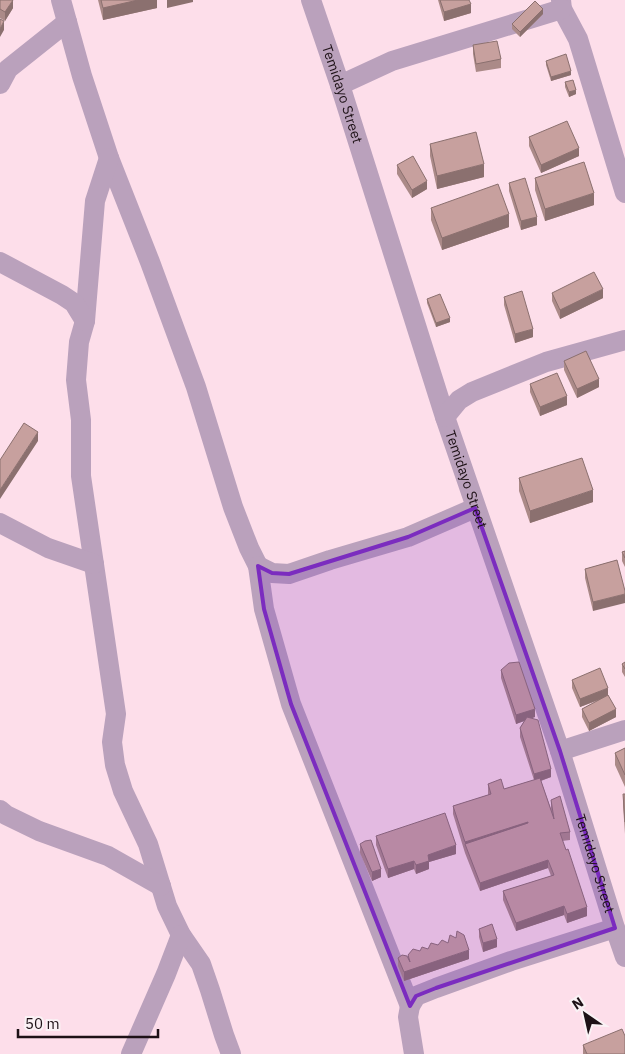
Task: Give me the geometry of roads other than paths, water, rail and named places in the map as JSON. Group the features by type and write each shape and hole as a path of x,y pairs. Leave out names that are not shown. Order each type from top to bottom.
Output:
{"street":[{"path":"61,0 82,76 109,158 196,387 233,507 258,566 264,610 291,704 410,1006"},
{"name":"Temidayo Street","path":"311,0 340,85 445,417 560,751 625,957"},
{"path":"340,85 392,61 562,4 578,39 625,193"},
{"path":"0,84 8,69 67,22"},
{"path":"109,158 95,201 86,321 79,342 76,380 81,420 81,476 116,714 112,742 115,765 123,791 148,844 168,906 181,935 201,964 231,1054"},
{"path":"0,262 74,303 86,321"},
{"path":"445,417 459,400 472,392 546,362 625,340"},
{"path":"258,566 272,574 289,574 408,537 475,508"},
{"path":"0,523 48,548 94,564"},
{"path":"560,751 625,730"},
{"path":"0,810 6,816 39,831 108,856 161,886"},
{"path":"414,1054 408,1017 410,1006 416,996 615,928"},
{"path":"131,1054 181,935"}]}
